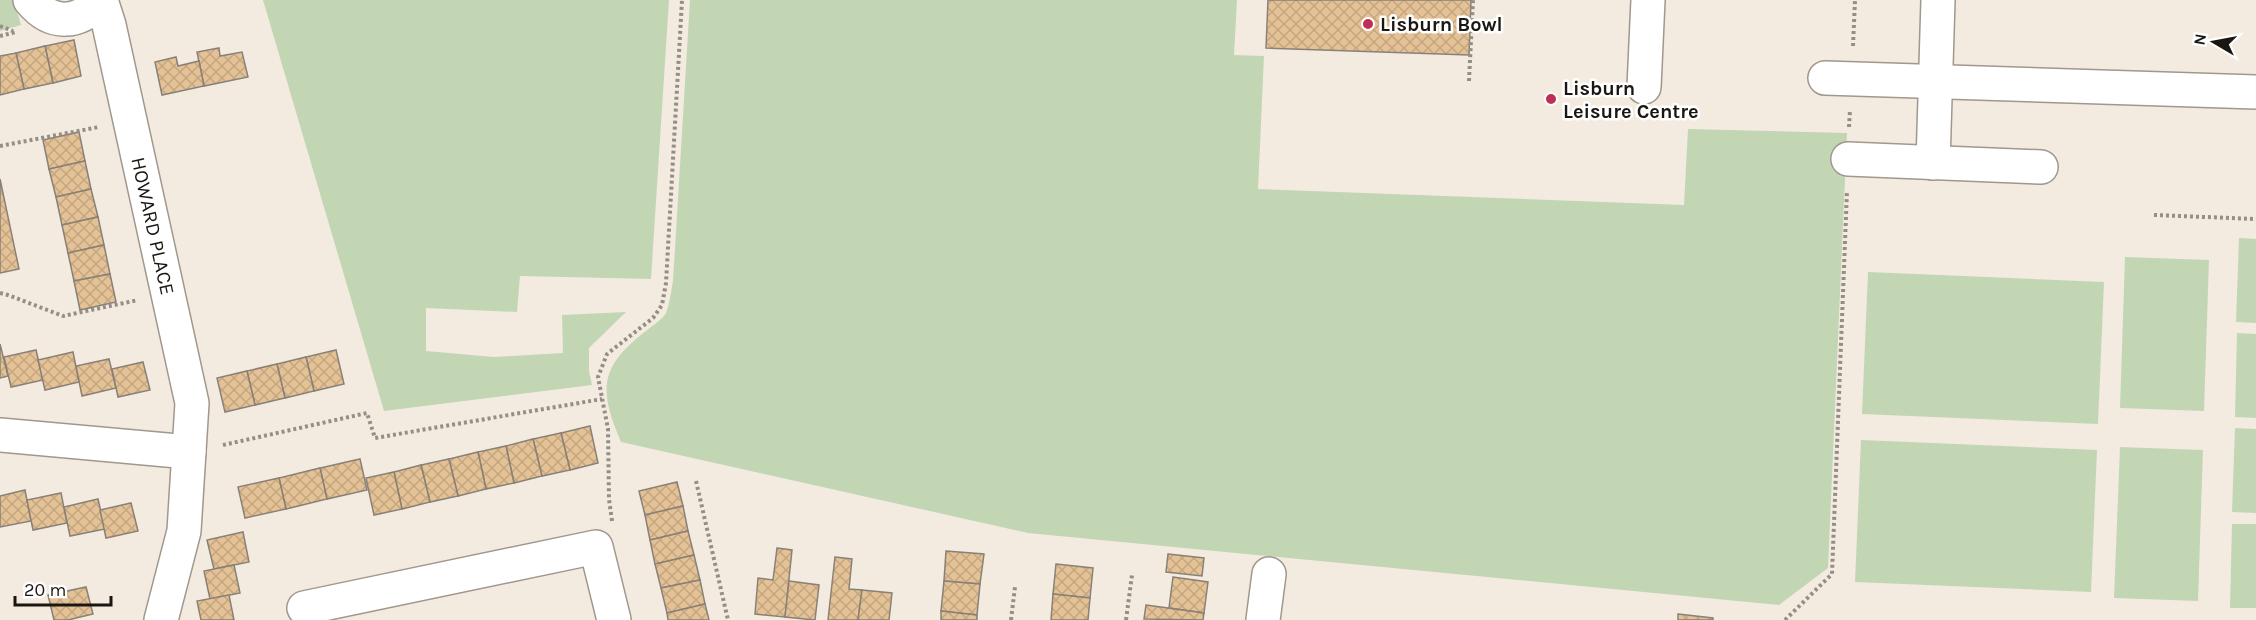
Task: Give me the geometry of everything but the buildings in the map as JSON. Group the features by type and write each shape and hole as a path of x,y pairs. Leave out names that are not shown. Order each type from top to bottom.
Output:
{"street":[{"name":"HOWARD PLACE","path":"30,0 37,9 49,17 64,20 78,18 91,11 101,0 109,25 192,403 184,531 161,620"},
{"path":"1644,87 1648,0"},
{"path":"1933,162 1938,0"},
{"path":"1838,79 2256,92"},
{"path":"1848,159 2041,167"},
{"path":"0,435 189,452"},
{"path":"304,608 596,547 614,620"},
{"path":"1263,620 1269,574"}],"path":[{"path":"596,547 612,521 609,498 608,429 598,377 607,354 653,318 662,305 666,283 682,0"},
{"path":"1469,81 1473,0"},
{"path":"1785,620 1832,574 1848,159 1838,79 1855,0"},
{"path":"0,26 17,32"},
{"path":"0,146 130,120"},
{"path":"2154,215 2256,219"},
{"path":"0,293 63,316 168,293"},
{"path":"189,452 367,413 375,438 602,399"},
{"path":"696,482 729,620"},
{"path":"1126,620 1132,575"},
{"path":"1011,620 1014,587"}],"green space":[{"path":"0,0 14,0 21,25 0,31"},
{"path":"263,0 669,0 651,279 520,276 517,312 426,308 426,351 494,357 563,353 562,315 626,312 589,348 589,371 592,385 384,411"},
{"path":"690,0 1237,0 1234,55 1264,56 1258,189 1684,205 1688,129 1847,133 1828,568 1779,605 1028,533 621,442 609,409 607,383 610,371 628,347 666,313 673,281"},
{"path":"2239,238 2256,239 2256,323 2236,322"},
{"path":"2125,257 2209,260 2204,411 2120,408"},
{"path":"1868,272 2104,282 2098,424 1862,414"},
{"path":"2237,333 2256,334 2256,418 2235,417"},
{"path":"2235,428 2256,429 2256,513 2232,512"},
{"path":"1861,440 2097,450 2091,592 1855,582"},
{"path":"2120,447 2203,450 2198,601 2114,598"},
{"path":"2232,524 2256,524 2256,608 2230,608"}],"place":[{"name":"Lisburn Bowl","path":"1368,24"},
{"name":"Lisburn Leisure Centre","path":"1551,99"}]}
